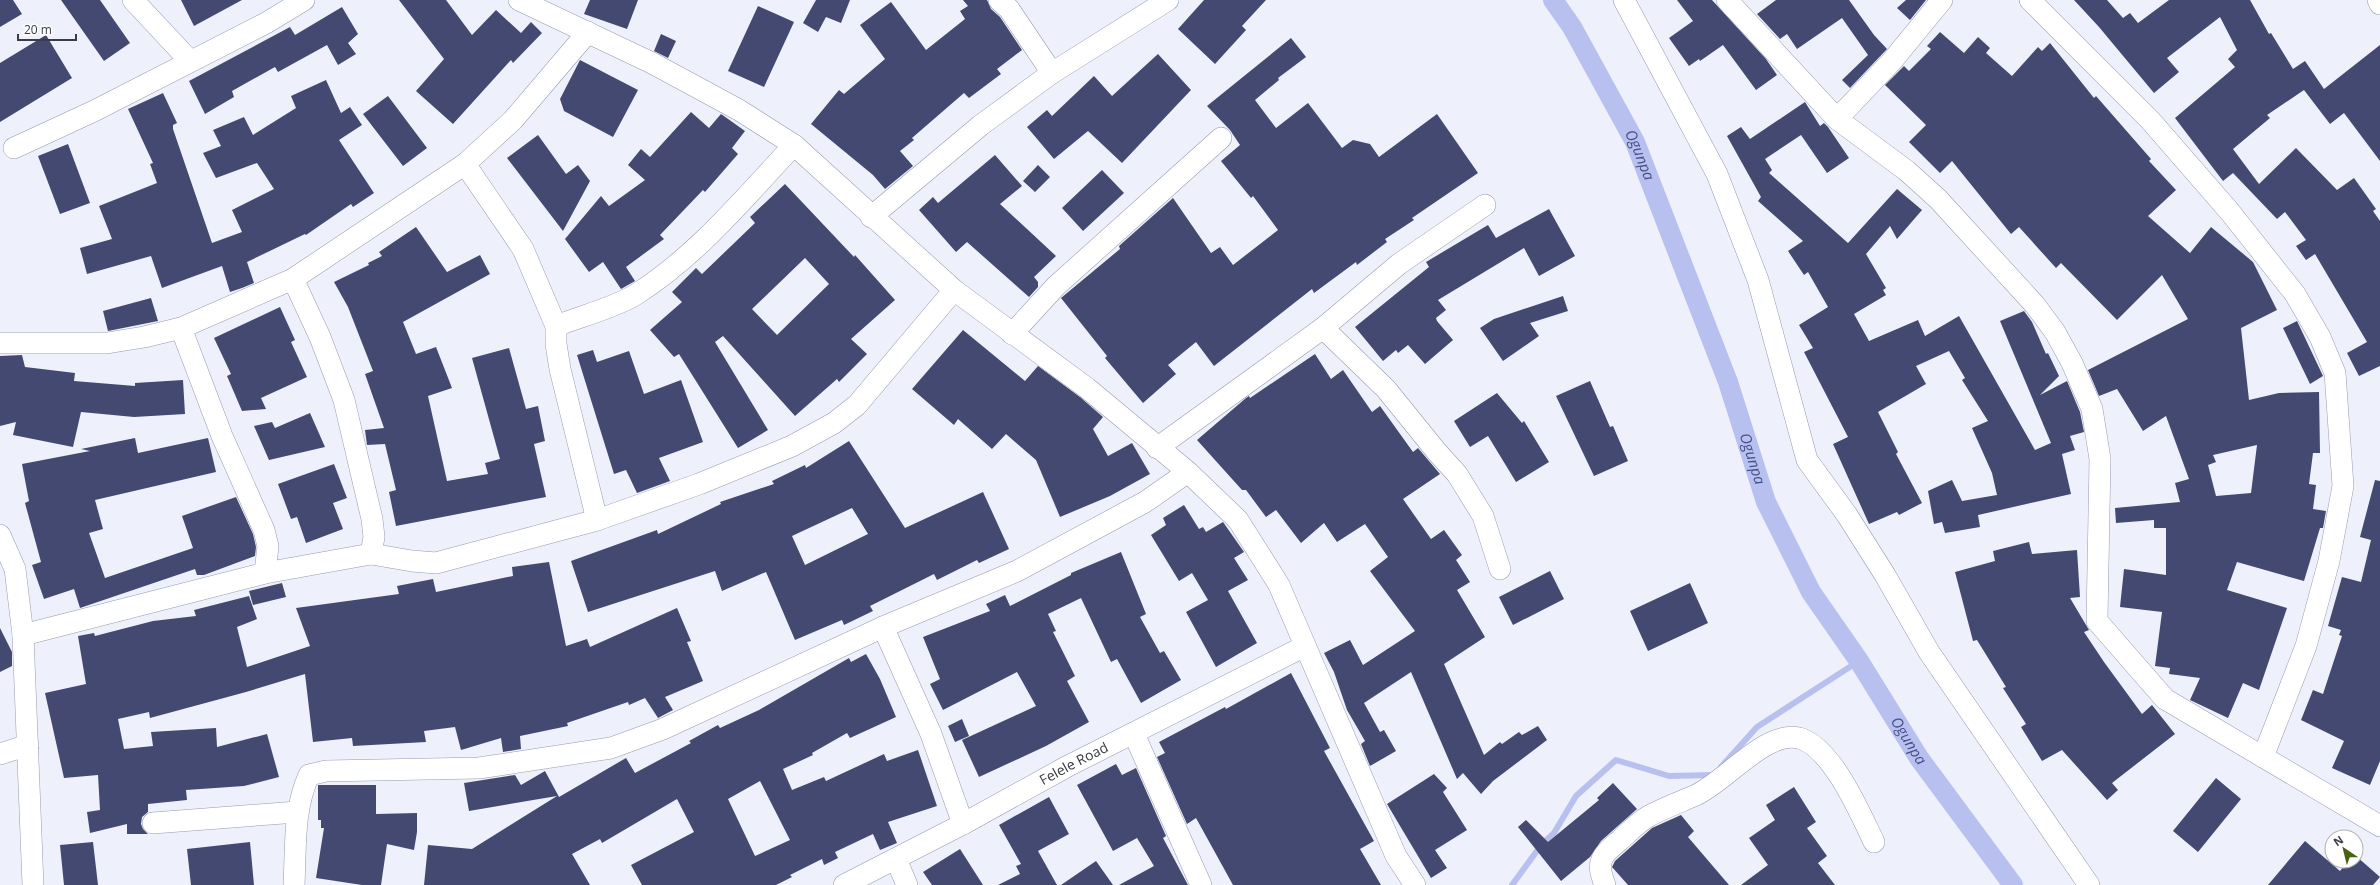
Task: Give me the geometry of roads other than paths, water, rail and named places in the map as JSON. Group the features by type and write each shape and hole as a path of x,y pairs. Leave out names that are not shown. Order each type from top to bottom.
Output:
{"street":[{"path":"133,0 190,61"},
{"path":"14,148 94,111 266,23 304,0"},
{"path":"519,0 547,6 588,32 652,63 739,110 794,145 871,217 954,290 1087,388 1157,448 1188,472 1238,520 1279,584 1396,856 1415,885"},
{"path":"999,0 1009,9 1052,74"},
{"path":"871,217 980,124 1052,74 1145,17 1168,0"},
{"path":"1624,0 1717,174 1758,280 1808,460 1847,515 1881,568 1928,652 2089,885"},
{"path":"1727,0 1837,119 1907,171 1938,199 2036,305 2055,332 2072,363 2092,410 2100,459 2097,621 2165,699 2380,826"},
{"path":"1837,119 1892,61 1942,0"},
{"path":"2030,0 2150,120 2230,212 2295,294 2320,337 2335,373 2343,486 2329,561 2306,646 2263,758"},
{"path":"2378,0 2380,4"},
{"path":"0,344 107,343 180,328 293,279 465,164 513,120 588,32"},
{"path":"1012,334 1056,286 1221,138"},
{"path":"556,326 634,295 678,263 719,226 794,145"},
{"path":"465,164 523,249 556,326 556,344 560,368 597,520"},
{"path":"1157,448 1323,328 1399,264 1484,205"},
{"path":"293,279 320,337 344,400 372,519 374,537 371,554"},
{"path":"23,635 265,573 371,554 412,561 436,563 597,520 699,484 792,446 834,423 857,405 954,290"},
{"path":"180,328 222,436 264,530 268,546 265,573"},
{"path":"1323,328 1386,389 1437,452 1458,474 1483,516 1500,569"},
{"path":"294,885 297,812 301,792 309,775 326,771 479,768 611,748 663,728 883,627 1017,571 1145,502 1188,472"},
{"path":"0,536 15,569 23,635 33,885"},
{"path":"883,627 931,734 963,824"},
{"name":"Felele Road","path":"844,885 963,824 1068,766 1134,734 1305,646"},
{"path":"1134,734 1201,885"},
{"path":"1605,885 1600,872 1602,859 1607,851 1648,817 1682,800 1697,795 1768,745 1783,737 1800,738 1820,750 1843,779 1874,842"},
{"path":"0,754 28,745"},
{"path":"153,823 297,812"},
{"path":"896,859 907,885"}],"waterway":[{"name":"Ogunpa","path":"1553,0 1572,27 1635,142 1728,382 1766,502 1811,592 1859,661 1919,758 2013,885"},
{"path":"1721,767 1757,727 1859,661"},
{"path":"1512,885 1542,844 1554,833 1576,796 1616,760 1669,776 1714,775"}]}
